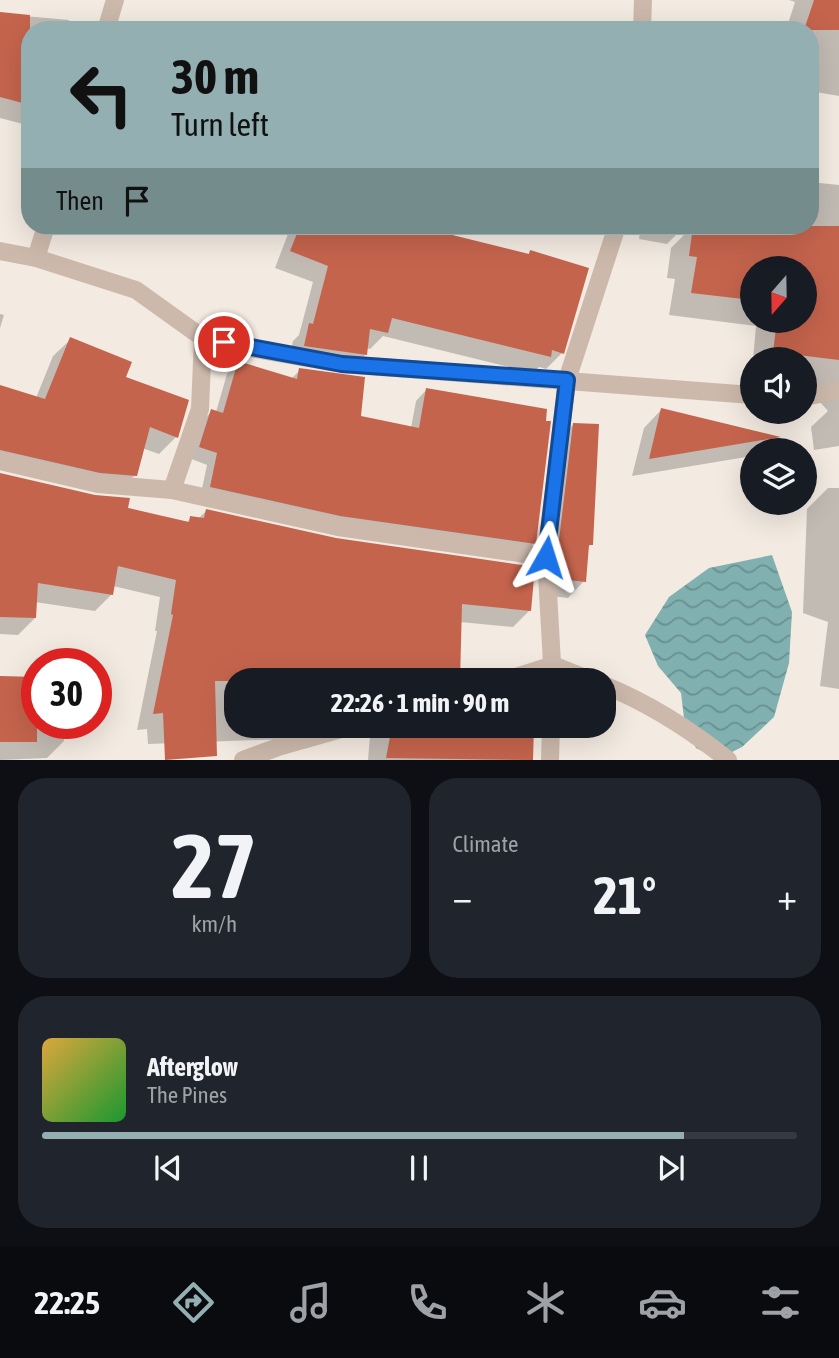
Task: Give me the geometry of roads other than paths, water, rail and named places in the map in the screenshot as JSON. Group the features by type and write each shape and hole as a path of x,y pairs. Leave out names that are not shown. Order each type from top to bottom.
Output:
{"street":[{"path":"109,21 115,0"},
{"path":"642,21 643,0"},
{"path":"36,258 43,235"},
{"path":"553,668 546,557 567,380 614,235"},
{"path":"0,251 36,258 136,290 203,338 342,364 740,394"},
{"path":"172,490 200,409 203,338"},
{"path":"817,395 839,390"},
{"path":"0,461 98,484 172,490 338,527 546,557"},
{"path":"616,690 701,738 728,760"},
{"path":"243,760 309,738"},
{"path":"550,760 551,738"}],"water":[{"path":"772,555 792,612 789,663 774,717 742,747 718,759 696,748 684,718 681,693 658,666 645,635 669,597 709,568"}]}
